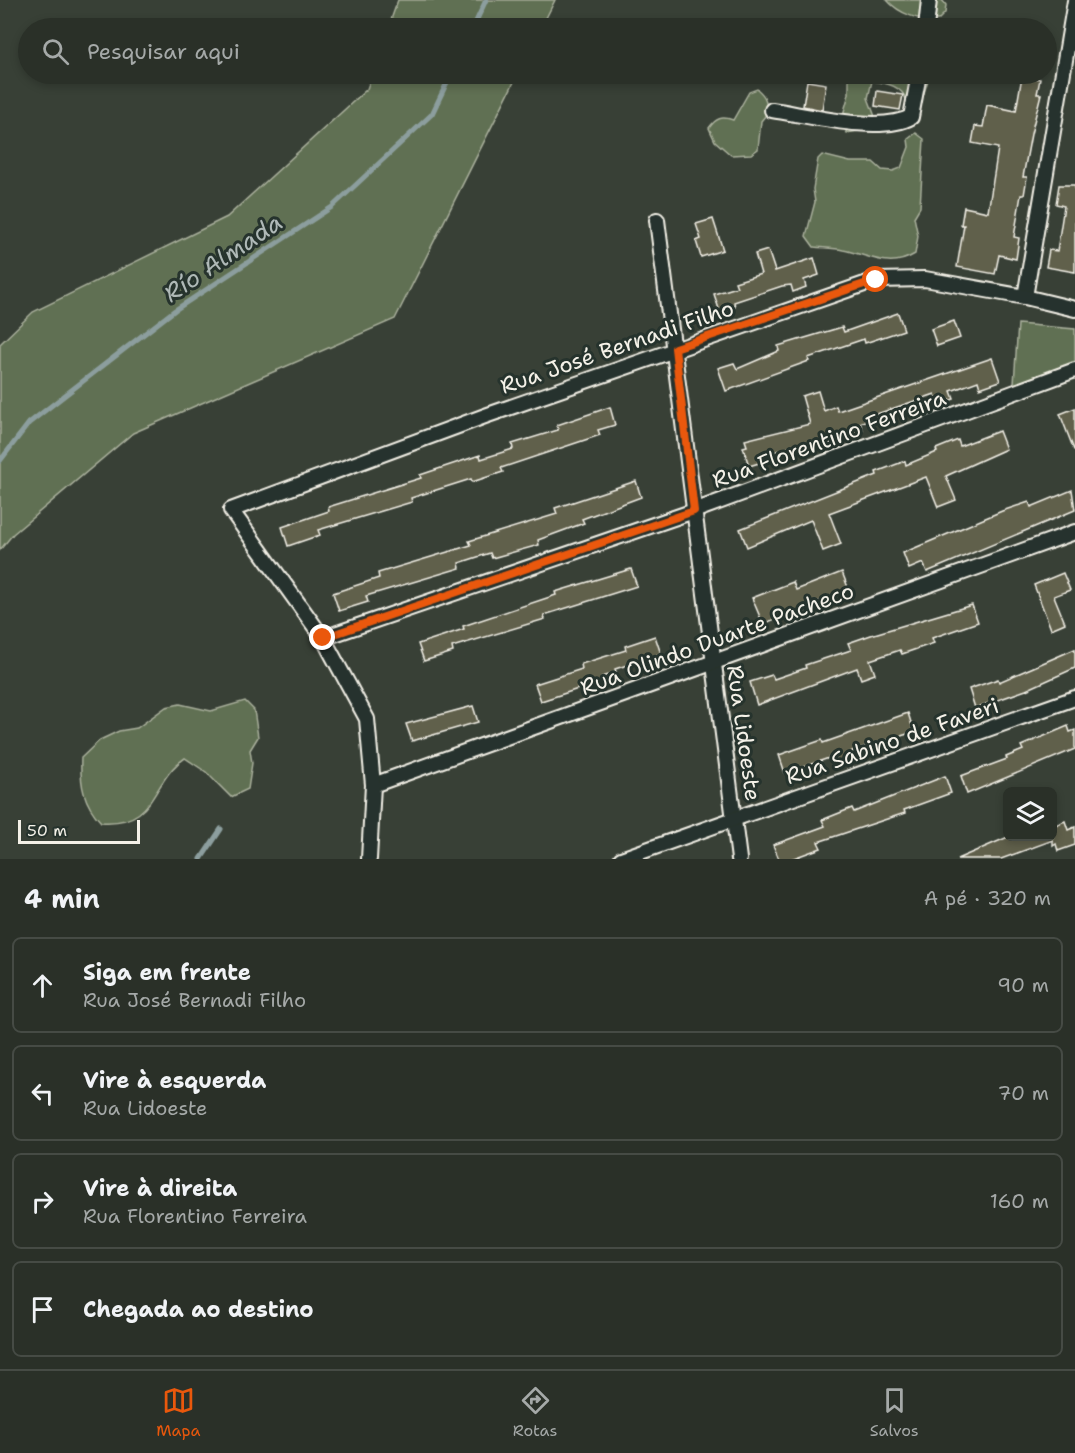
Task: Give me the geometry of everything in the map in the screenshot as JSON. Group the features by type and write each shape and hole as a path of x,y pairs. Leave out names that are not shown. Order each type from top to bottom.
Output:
{"street":[{"path":"927,18 929,0"},
{"path":"1025,297 1075,1 1070,0"},
{"path":"772,110 866,123 900,123 911,117 917,84"},
{"name":"Rua Lidoeste","path":"657,220 739,859"},
{"name":"Rua José Bernadi Filho","path":"323,638 231,510 675,348 876,280 925,279 1025,297 1075,309"},
{"name":"Rua Florentino Ferreira","path":"323,638 694,511 1075,370"},
{"name":"Rua Olindo Duarte Pacheco","path":"373,785 1075,532"},
{"path":"323,638 368,719 373,785 369,859"},
{"name":"Rua Sabino de Faveri","path":"621,859 1075,698"}],"green space":[{"path":"398,0 555,0 546,18 392,18"},
{"path":"887,0 942,0 946,5 945,13 940,18 917,18"},
{"path":"369,84 513,84 395,319 133,433 13,534 0,550 0,344 33,312 227,217 367,89"},
{"path":"849,84 871,84 868,98 877,122 872,129 847,133 841,122 849,94"},
{"path":"887,84 927,84 923,96 916,105 907,102 902,92"},
{"path":"757,89 766,100 766,115 761,121 758,149 751,154 731,155 715,141 709,128 720,119 733,120 749,92"},
{"path":"916,133 924,139 920,207 914,217 918,236 915,254 906,259 888,261 840,249 814,247 806,236 815,202 813,189 818,159 822,155 850,162 873,162 882,170 893,171 901,168 909,147 908,139"},
{"path":"1018,324 1075,329 1075,365 1014,384"},
{"path":"245,701 254,710 258,737 250,750 252,763 248,789 231,797 206,772 185,758 165,778 143,810 133,817 120,821 101,822 95,815 84,793 81,758 100,740 119,731 137,728 166,707 180,704 211,711"}],"building":[{"path":"807,84 826,84 822,110 803,106"},
{"path":"1021,84 1039,84 1037,94 1041,94 1031,134 1023,177 1027,177 1024,195 1021,195 1014,237 1019,238 1016,259 999,255 995,274 957,267 964,225 961,225 964,207 988,212 998,148 972,143 975,126 983,127 987,105 1016,111"},
{"path":"877,91 903,95 900,110 875,106"},
{"path":"1059,185 1075,185 1075,272 1046,267 1049,250 1057,251 1064,206 1056,204"},
{"path":"713,219 723,250 701,257 696,241 701,239 696,224"},
{"path":"768,250 775,271 814,258 819,275 804,280 806,287 793,292 791,285 782,286 734,302 735,307 720,312 714,294 737,287 735,282 761,274 755,254"},
{"path":"898,313 904,330 865,343 864,339 808,358 809,361 726,391 718,368 734,363 737,369 779,351 778,346 842,327 844,332"},
{"path":"954,321 960,338 937,346 931,329"},
{"path":"992,358 1000,381 980,388 978,381 951,391 954,399 938,404 935,394 874,415 875,417 860,423 863,430 830,441 831,444 816,448 814,442 798,445 767,454 769,460 749,466 743,447 747,446 745,440 810,424 802,396 818,391 824,411 836,406 838,411"},
{"path":"610,407 615,425 598,430 600,435 501,468 503,472 472,482 471,479 411,498 412,502 318,530 320,535 288,546 282,527 329,511 328,507 421,478 420,475 480,455 481,459 513,449 512,444 558,430 557,425"},
{"path":"1075,408 1075,450 1074,450 1060,414"},
{"path":"999,431 1006,449 946,476 956,500 938,507 926,477 829,513 841,544 823,551 811,520 747,547 740,529 877,475 876,472 905,461 906,465 958,440 960,446"},
{"path":"636,481 641,497 582,519 584,523 538,540 539,545 492,558 490,553 459,563 460,568 366,596 368,602 339,611 333,593 379,578 378,573 471,545 469,541 557,514 555,508"},
{"path":"1072,490 1075,510 927,572 923,563 909,569 903,553 1002,511 1029,502 1031,507"},
{"path":"631,569 637,586 544,615 545,619 452,647 453,652 424,661 418,644 464,629 463,626 556,595 555,592"},
{"path":"842,572 849,590 803,608 806,614 789,621 787,614 763,624 752,598 793,582 796,590"},
{"path":"1063,573 1070,590 1054,596 1065,623 1051,629 1034,585"},
{"path":"972,605 978,622 932,638 934,643 902,654 900,650 870,660 875,674 861,679 857,668 757,705 750,682 772,675 774,679 806,668 805,665 851,650 848,643"},
{"path":"655,636 661,654 615,669 616,672 602,677 603,681 541,701 535,684 582,669 581,664 626,650 625,646"},
{"path":"1075,649 1075,668 1026,690 975,708 969,689 998,679 999,682"},
{"path":"473,706 478,722 412,741 406,724"},
{"path":"908,713 914,732 852,751 854,757 837,763 835,756 785,773 779,755 822,740 823,743"},
{"path":"1068,726 1070,732 1075,730 1075,749 967,794 961,776 1007,759 1006,757 1023,750 1021,746"},
{"path":"945,776 951,793 904,810 905,813 818,842 821,848 791,859 779,859 773,845 825,826 822,820 852,808 854,812"},
{"path":"1065,821 1068,830 1075,827 1075,845 1058,851 1056,844 1053,846 1053,841 1057,841 1057,824"},
{"path":"1003,839 1003,841 1050,841 1001,859 957,859"}],"waterway":[{"name":"Río Almada","path":"478,18 486,0"},
{"name":"Río Almada","path":"0,461 29,423 175,310 332,207 432,114 446,84"},
{"path":"201,859 221,829"}],"route":[{"path":"323,638 694,511 675,348 876,280"}]}
